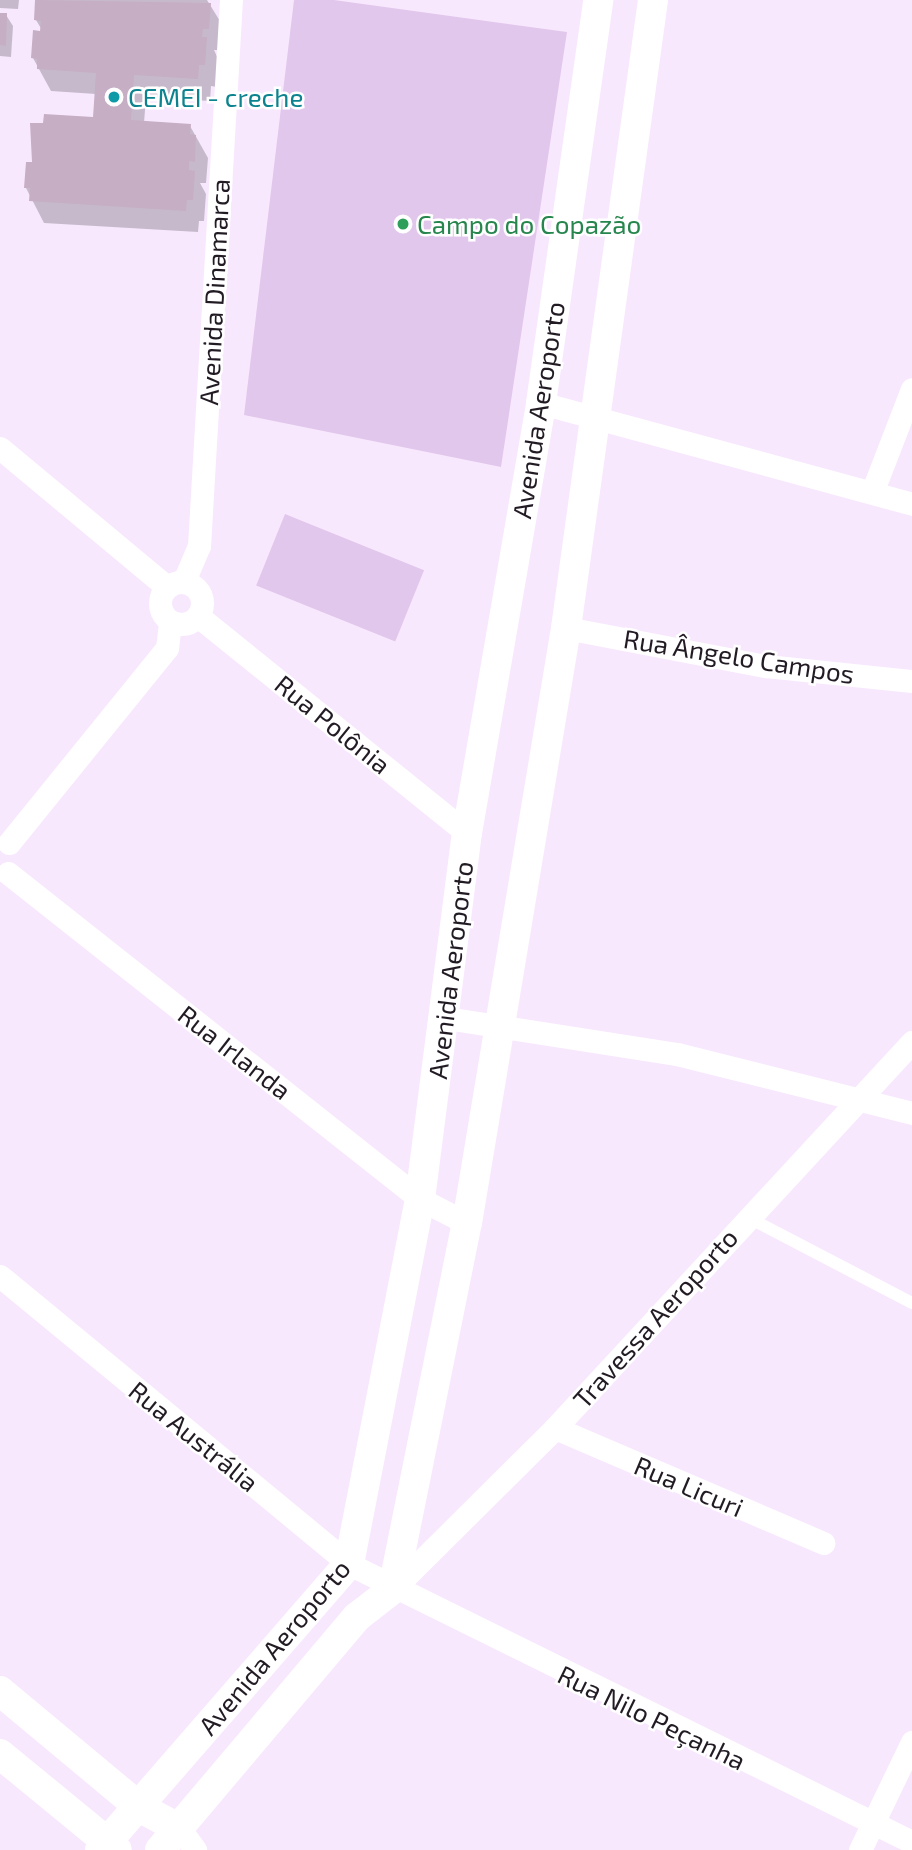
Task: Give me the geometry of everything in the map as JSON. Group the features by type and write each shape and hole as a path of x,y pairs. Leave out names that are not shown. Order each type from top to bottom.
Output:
{"street":[{"name":"Avenida Dinamarca","path":"175,584 199,546 231,0"},
{"name":"Avenida Aeroporto","path":"108,1847 139,1807 349,1564 419,1199 446,1018 467,833 541,403 598,0"},
{"name":"Avenida Aeroporto","path":"178,1843 357,1617 393,1589 467,1223 566,628 653,0"},
{"path":"873,490 912,388"},
{"path":"541,403 873,490 912,504"},
{"path":"0,448 175,584 201,594 198,616 190,622 170,622"},
{"path":"4,876 15,858 4,840 167,648 170,622 160,600 175,584"},
{"name":"Rua Polônia","path":"198,616 467,833"},
{"name":"Rua Ângelo Campos","path":"566,628 766,666 912,681"},
{"name":"Rua Irlanda","path":"4,876 419,1199 467,1223"},
{"path":"446,1018 677,1054 856,1102 912,1113"},
{"name":"Travessa Aeroporto","path":"393,1589 555,1428 747,1217 912,1042"},
{"name":"Rua Austrália","path":"0,1276 349,1564 393,1589"},
{"name":"Rua Licuri","path":"555,1428 823,1544"},
{"name":"Rua Nilo Peçanha","path":"393,1589 870,1824 912,1842"},
{"path":"0,1691 178,1843"},
{"path":"860,1850 870,1824 912,1742"},
{"path":"0,1754 108,1847"}],"lane":[{"path":"747,1217 912,1303"}],"shaded area":[{"name":"Campo do Copazão","path":"294,0 334,0 567,32 501,467 244,415"},
{"path":"285,514 424,570 395,642 256,585"}],"building":[{"name":"CEMEI - creche","path":"35,0 211,3 209,29 203,29 202,37 207,37 205,65 199,65 198,79 134,75 131,120 191,124 190,134 196,135 195,162 189,161 189,170 195,171 193,200 187,200 186,211 29,201 30,188 24,188 26,162 32,162 30,123 43,123 44,114 93,117 96,73 37,69 37,59 31,58 33,30 40,31 41,21 34,20"},
{"path":"0,13 7,13 6,46 0,45"}],"place":[{"name":"CEMEI - creche","path":"114,97"},
{"name":"Campo do Copazão","path":"403,224"}]}
